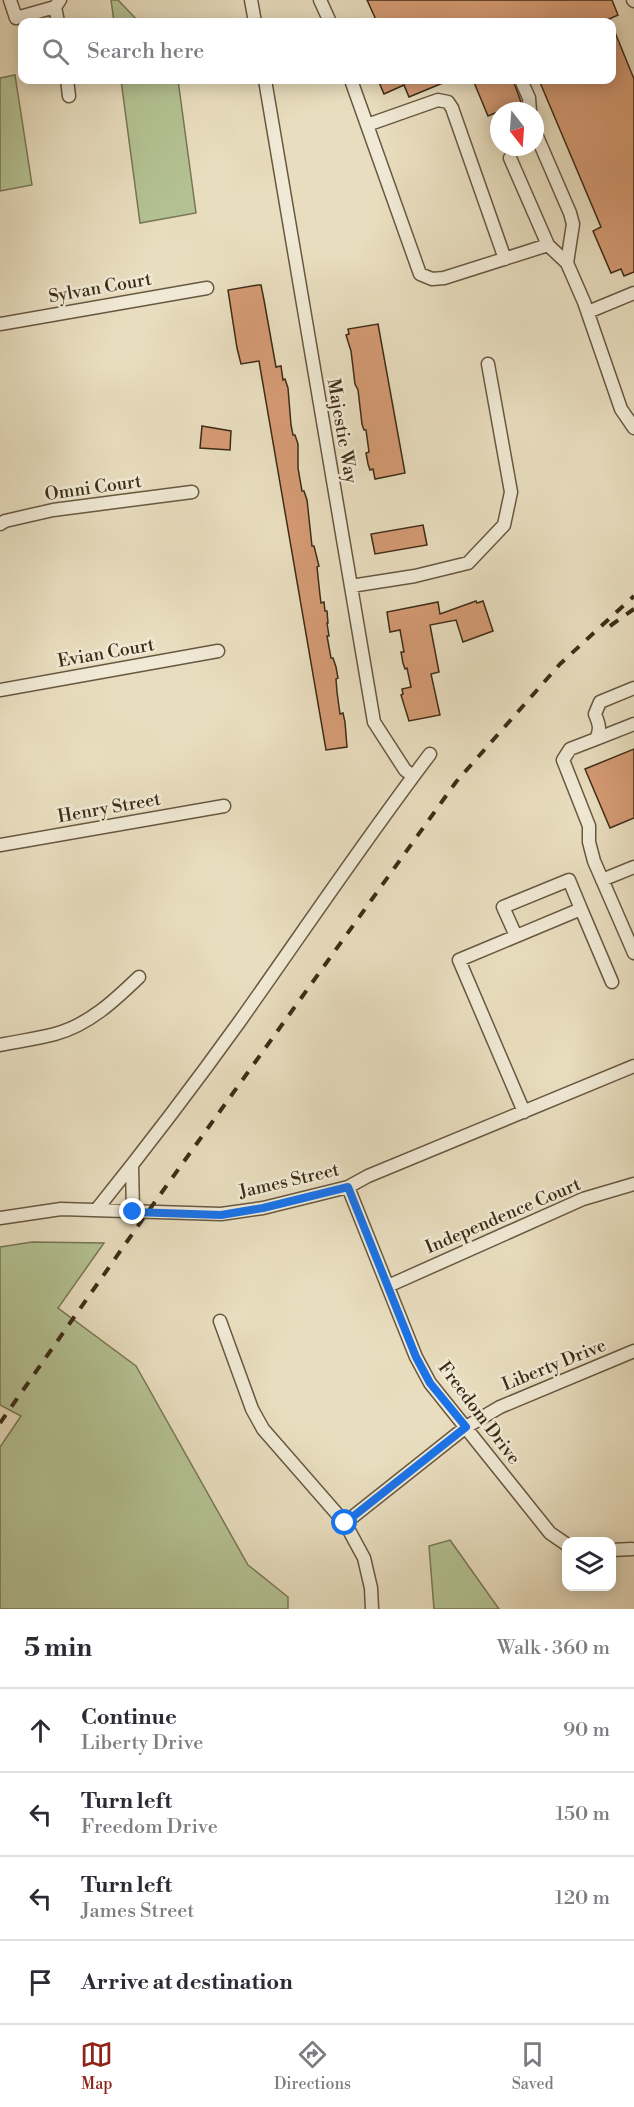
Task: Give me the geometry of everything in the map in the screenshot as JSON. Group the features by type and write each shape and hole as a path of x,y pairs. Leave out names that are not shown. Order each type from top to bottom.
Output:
{"street":[{"path":"10,0 16,18 58,4"},
{"path":"251,0 254,18"},
{"path":"320,0 328,18"},
{"path":"68,84 69,96"},
{"name":"Majestic Way","path":"266,84 374,722 405,770 413,776"},
{"path":"352,84 420,274 432,279 444,278 548,245"},
{"path":"523,84 529,102"},
{"path":"367,125 438,100 448,102 505,259"},
{"path":"544,153 573,224 567,263"},
{"path":"510,158 548,245 567,263 588,312 621,409 634,428"},
{"name":"Sylvan Court","path":"0,324 207,288"},
{"path":"588,312 634,293"},
{"path":"351,585 415,576 468,563 504,525 511,492 488,364"},
{"name":"Omni Court","path":"0,524 53,510 192,492"},
{"name":"Evian Court","path":"0,690 218,651"},
{"path":"596,739 600,732 595,714 600,702 634,688"},
{"path":"634,723 570,749 563,760 589,826 589,842 594,861 634,953"},
{"path":"97,1209 132,1166 239,1022 357,852 430,754"},
{"name":"Henry Street","path":"0,845 224,806"},
{"path":"602,880 634,867"},
{"path":"516,936 503,907 569,880 612,982"},
{"path":"524,1112 459,960 581,909"},
{"path":"0,1045 57,1034 87,1021 114,1002 140,976"},
{"name":"James Street","path":"0,1218 61,1209 221,1215 263,1208 348,1187 368,1176 634,1066"},
{"path":"132,1166 133,1212"},
{"name":"Independence Court","path":"388,1286 583,1199 634,1184"},
{"name":"Freedom Drive","path":"348,1187 416,1357 430,1383 550,1533 562,1541"},
{"path":"220,1321 252,1410 263,1429 345,1523 364,1558 371,1588 372,1609"},
{"name":"Liberty Drive","path":"345,1523 466,1427 500,1407 634,1351"},
{"path":"616,1550 632,1549"}],"green space":[{"path":"111,0 118,0 135,18 113,18"},
{"path":"15,75 32,185 0,191 0,78"},
{"path":"122,84 179,84 196,213 140,223"},
{"path":"32,1242 104,1243 58,1308 136,1366 248,1565 288,1597 288,1609 0,1609 0,1447 21,1416 0,1405 0,1247"},
{"path":"450,1540 499,1609 434,1609 429,1546"}],"building":[{"path":"367,0 612,0 618,15 611,18 375,18"},
{"path":"616,35 634,79 634,272 624,276 621,269 611,273 593,231 601,227 541,84 616,84"},
{"path":"380,84 440,84 409,97 404,85 384,94"},
{"path":"475,84 514,84 521,102 490,102 490,115 488,116"},
{"path":"261,285 276,367 281,366 283,380 285,379 288,388 291,425 298,444 298,468 302,491 307,500 312,546 314,546 319,566 317,567 321,603 324,602 325,611 327,611 329,636 327,636 338,678 336,679 337,692 340,714 343,713 345,722 347,747 326,750 259,361 241,364 237,348 228,290"},
{"path":"378,324 405,473 375,479 373,469 370,470 368,464 366,430 362,424 351,351 346,335 349,334 348,329"},
{"path":"202,426 231,431 230,450 200,448"},
{"path":"423,525 427,545 375,554 371,534"},
{"path":"476,601 477,603 483,601 493,631 463,642 456,620 430,625 439,672 431,674 440,715 409,721 401,695 403,694 402,689 411,687 407,668 405,669 403,663 401,652 404,652 400,630 390,632 387,612 438,602 440,614"},
{"path":"634,749 634,818 610,828 585,769"}],"railway":[{"path":"0,1423 147,1213 456,782 560,664 634,596"},
{"path":"610,626 634,609"}],"route":[{"path":"133,1212 221,1215 263,1208 348,1187 416,1357 430,1383 466,1427 345,1523"}]}
